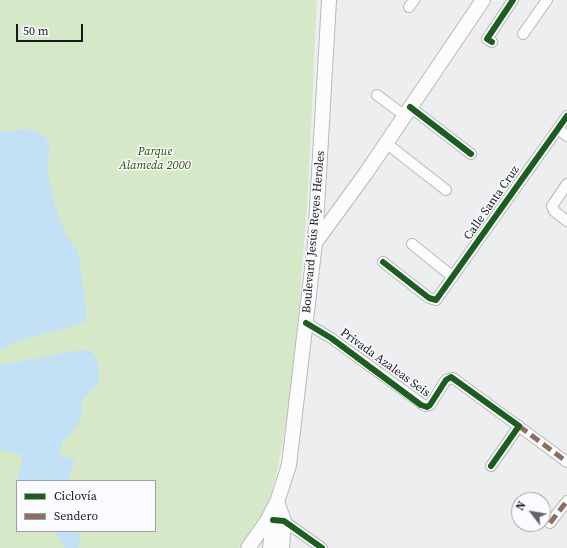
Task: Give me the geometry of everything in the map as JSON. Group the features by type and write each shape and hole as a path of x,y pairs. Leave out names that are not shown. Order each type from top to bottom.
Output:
{"main road":[{"name":"Boulevard Jesús Reyes Heroles","path":"248,548 265,524 277,502 289,465 315,243 329,0"},
{"path":"315,243 386,144 482,0"},
{"path":"277,502 282,548"},
{"path":"270,548 278,521"}],"street":[{"path":"489,41 513,0"},
{"path":"523,34 547,0"},
{"path":"376,95 407,111 471,154"},
{"name":"Calle Santa Cruz","path":"383,262 434,301 437,299 567,116"},
{"path":"558,129 567,136"},
{"path":"386,144 446,190"},
{"path":"567,184 552,208 567,221"},
{"path":"412,244 453,277"},
{"name":"Privada Azaleas Seis","path":"306,323 331,338 421,405 427,407 430,405 446,380 451,377 519,426"},
{"path":"491,466 519,426 567,462"},
{"path":"551,522 567,501"},
{"path":"278,521 322,548"}],"green space":[{"name":"Parque Alameda 2000","path":"0,0 317,0 308,193 293,382 278,468 271,494 260,519 239,548 0,548"}],"water":[{"path":"27,129 35,130 44,136 50,144 47,169 54,203 65,234 78,252 86,309 85,321 74,326 20,340 0,350 0,132"},
{"path":"81,350 91,351 97,360 99,372 98,384 86,396 81,404 82,416 75,429 63,441 59,451 62,457 69,457 75,461 71,468 69,480 19,480 22,461 20,454 0,450 0,365"},
{"path":"56,532 78,532 80,545 77,548 65,548"}],"marked path":[{"path":"519,426 567,462"},
{"path":"551,522 567,501"}],"cycle path":[{"path":"492,42 487,39 513,0"},
{"path":"410,107 471,154"},
{"path":"383,262 429,298 436,300 567,116"},
{"path":"306,323 331,338 421,405 427,407 430,405 446,380 451,377 519,426 491,466"},
{"path":"273,520 284,521 322,548"}]}
